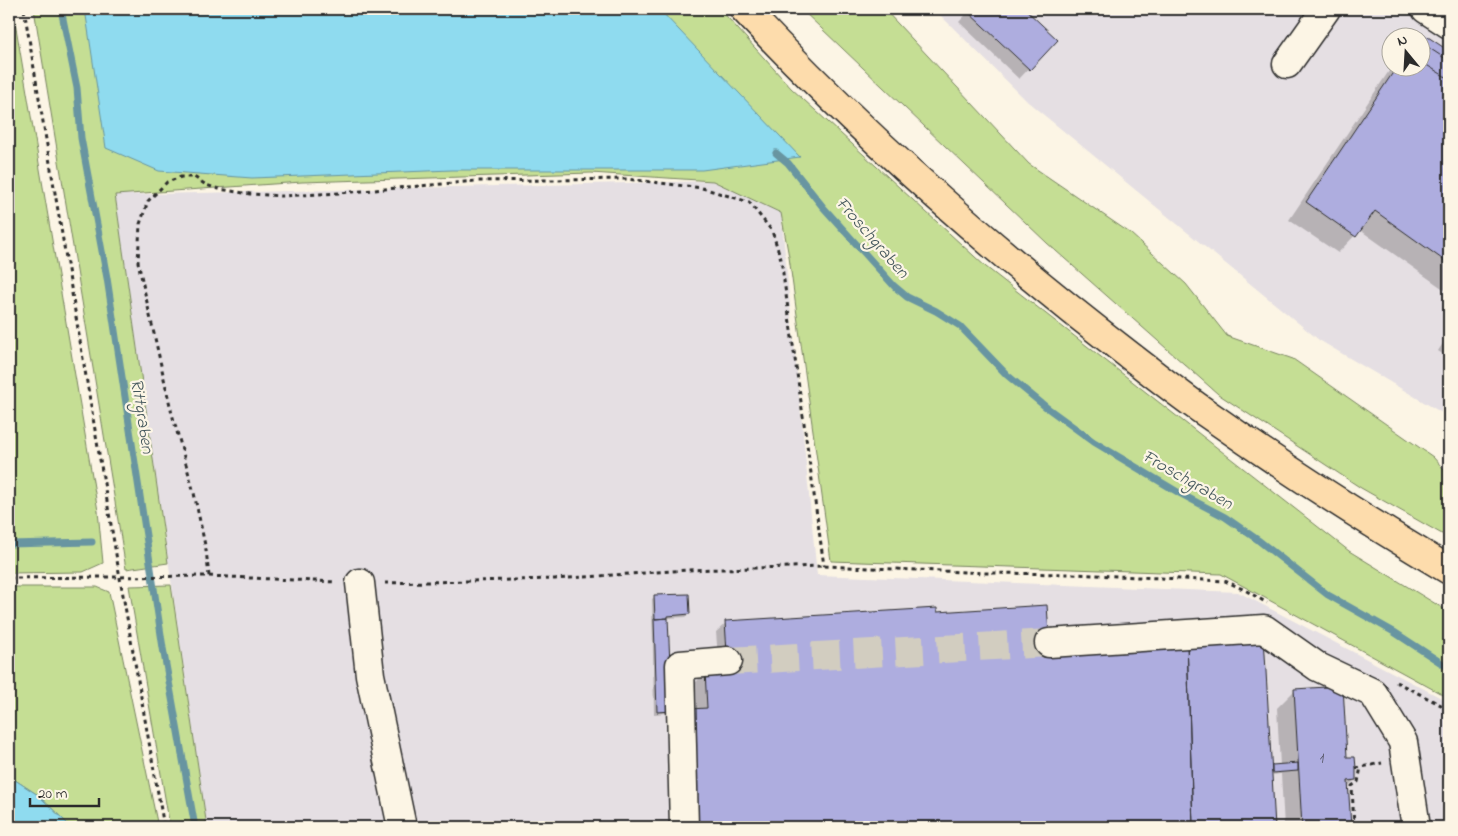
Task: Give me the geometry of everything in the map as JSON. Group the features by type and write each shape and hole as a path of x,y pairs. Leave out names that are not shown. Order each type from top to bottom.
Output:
{"main road":[{"path":"744,9 851,117 965,221 1066,307 1208,415 1362,518 1449,570"}],"street":[{"path":"1287,64 1326,9"},
{"path":"1426,9 1449,24"},
{"path":"360,583 370,674 402,827"},
{"path":"1049,642 1264,629 1318,667 1373,693 1403,742 1416,827"},
{"path":"684,827 680,665 728,661"}],"path":[{"path":"24,9 164,827"},
{"path":"209,576 206,550 194,493 171,410 138,262 140,224 148,201 167,182 182,177 194,177 206,185 219,189 281,196 476,181 627,179 702,188 749,202 772,231 781,259 824,566"},
{"path":"9,578 209,576 360,583 555,579 687,570 824,566 1225,581 1270,605"},
{"path":"1396,682 1449,709"},
{"path":"1354,827 1352,786 1358,782 1361,767"}],"shaded area":[{"path":"934,9 1449,9 1449,417 1319,340 1028,102"},
{"path":"713,181 781,213 817,575 1238,592 1449,702 1449,827 207,827 115,195"}],"green space":[{"path":"34,9 720,9 791,88 986,267 1349,551 1449,612 1449,698 1221,574 831,561 789,257 781,213 713,181 591,173 302,182 115,195 168,563 126,569"},
{"path":"801,9 884,9 1029,164 1130,233 1186,284 1227,336 1293,359 1433,457 1449,475 1449,538 1361,488 1218,394 1047,243"},
{"path":"9,10 13,10 98,511 103,563 83,572 9,573"},
{"path":"171,585 207,827 170,827 129,586"},
{"path":"9,587 97,587 109,592 158,827 71,827 38,795 9,776"}],"water":[{"path":"85,9 659,9 800,157 702,170 452,170 252,178 159,171 106,148"},
{"path":"9,776 38,795 71,827 9,827"}],"building":[{"path":"970,9 1025,9 1058,40 1030,70 967,11"},
{"path":"1430,38 1449,51 1449,72 1446,77 1430,67"},
{"path":"1430,49 1449,61 1449,264 1375,211 1356,237 1306,202 1389,78 1430,78"},
{"path":"689,594 690,614 655,619 654,595"},
{"path":"1047,605 1050,650 1187,641 1193,827 697,827 690,709 707,708 705,671 728,669 725,621 937,608 937,612"},
{"path":"668,618 672,711 657,712 654,619"},
{"path":"1264,637 1275,827 1193,827 1187,641"},
{"path":"1343,686 1347,757 1355,757 1356,768 1356,780 1348,781 1351,827 1302,827 1294,689"},
{"path":"1298,763 1298,771 1272,773 1272,765"}],"waterway":[{"name":"Rittgraben","path":"61,9 77,88 81,138 107,278 163,648 195,827"},
{"name":"Froschgraben","path":"776,153 788,163 823,207 894,286 907,297 936,311 960,326 1007,375 1046,407 1094,442 1181,494 1225,517 1258,540 1328,595 1394,632 1449,668"},
{"path":"9,544 92,542"}],"tunnel":[{"path":"728,661 1049,643"}]}
